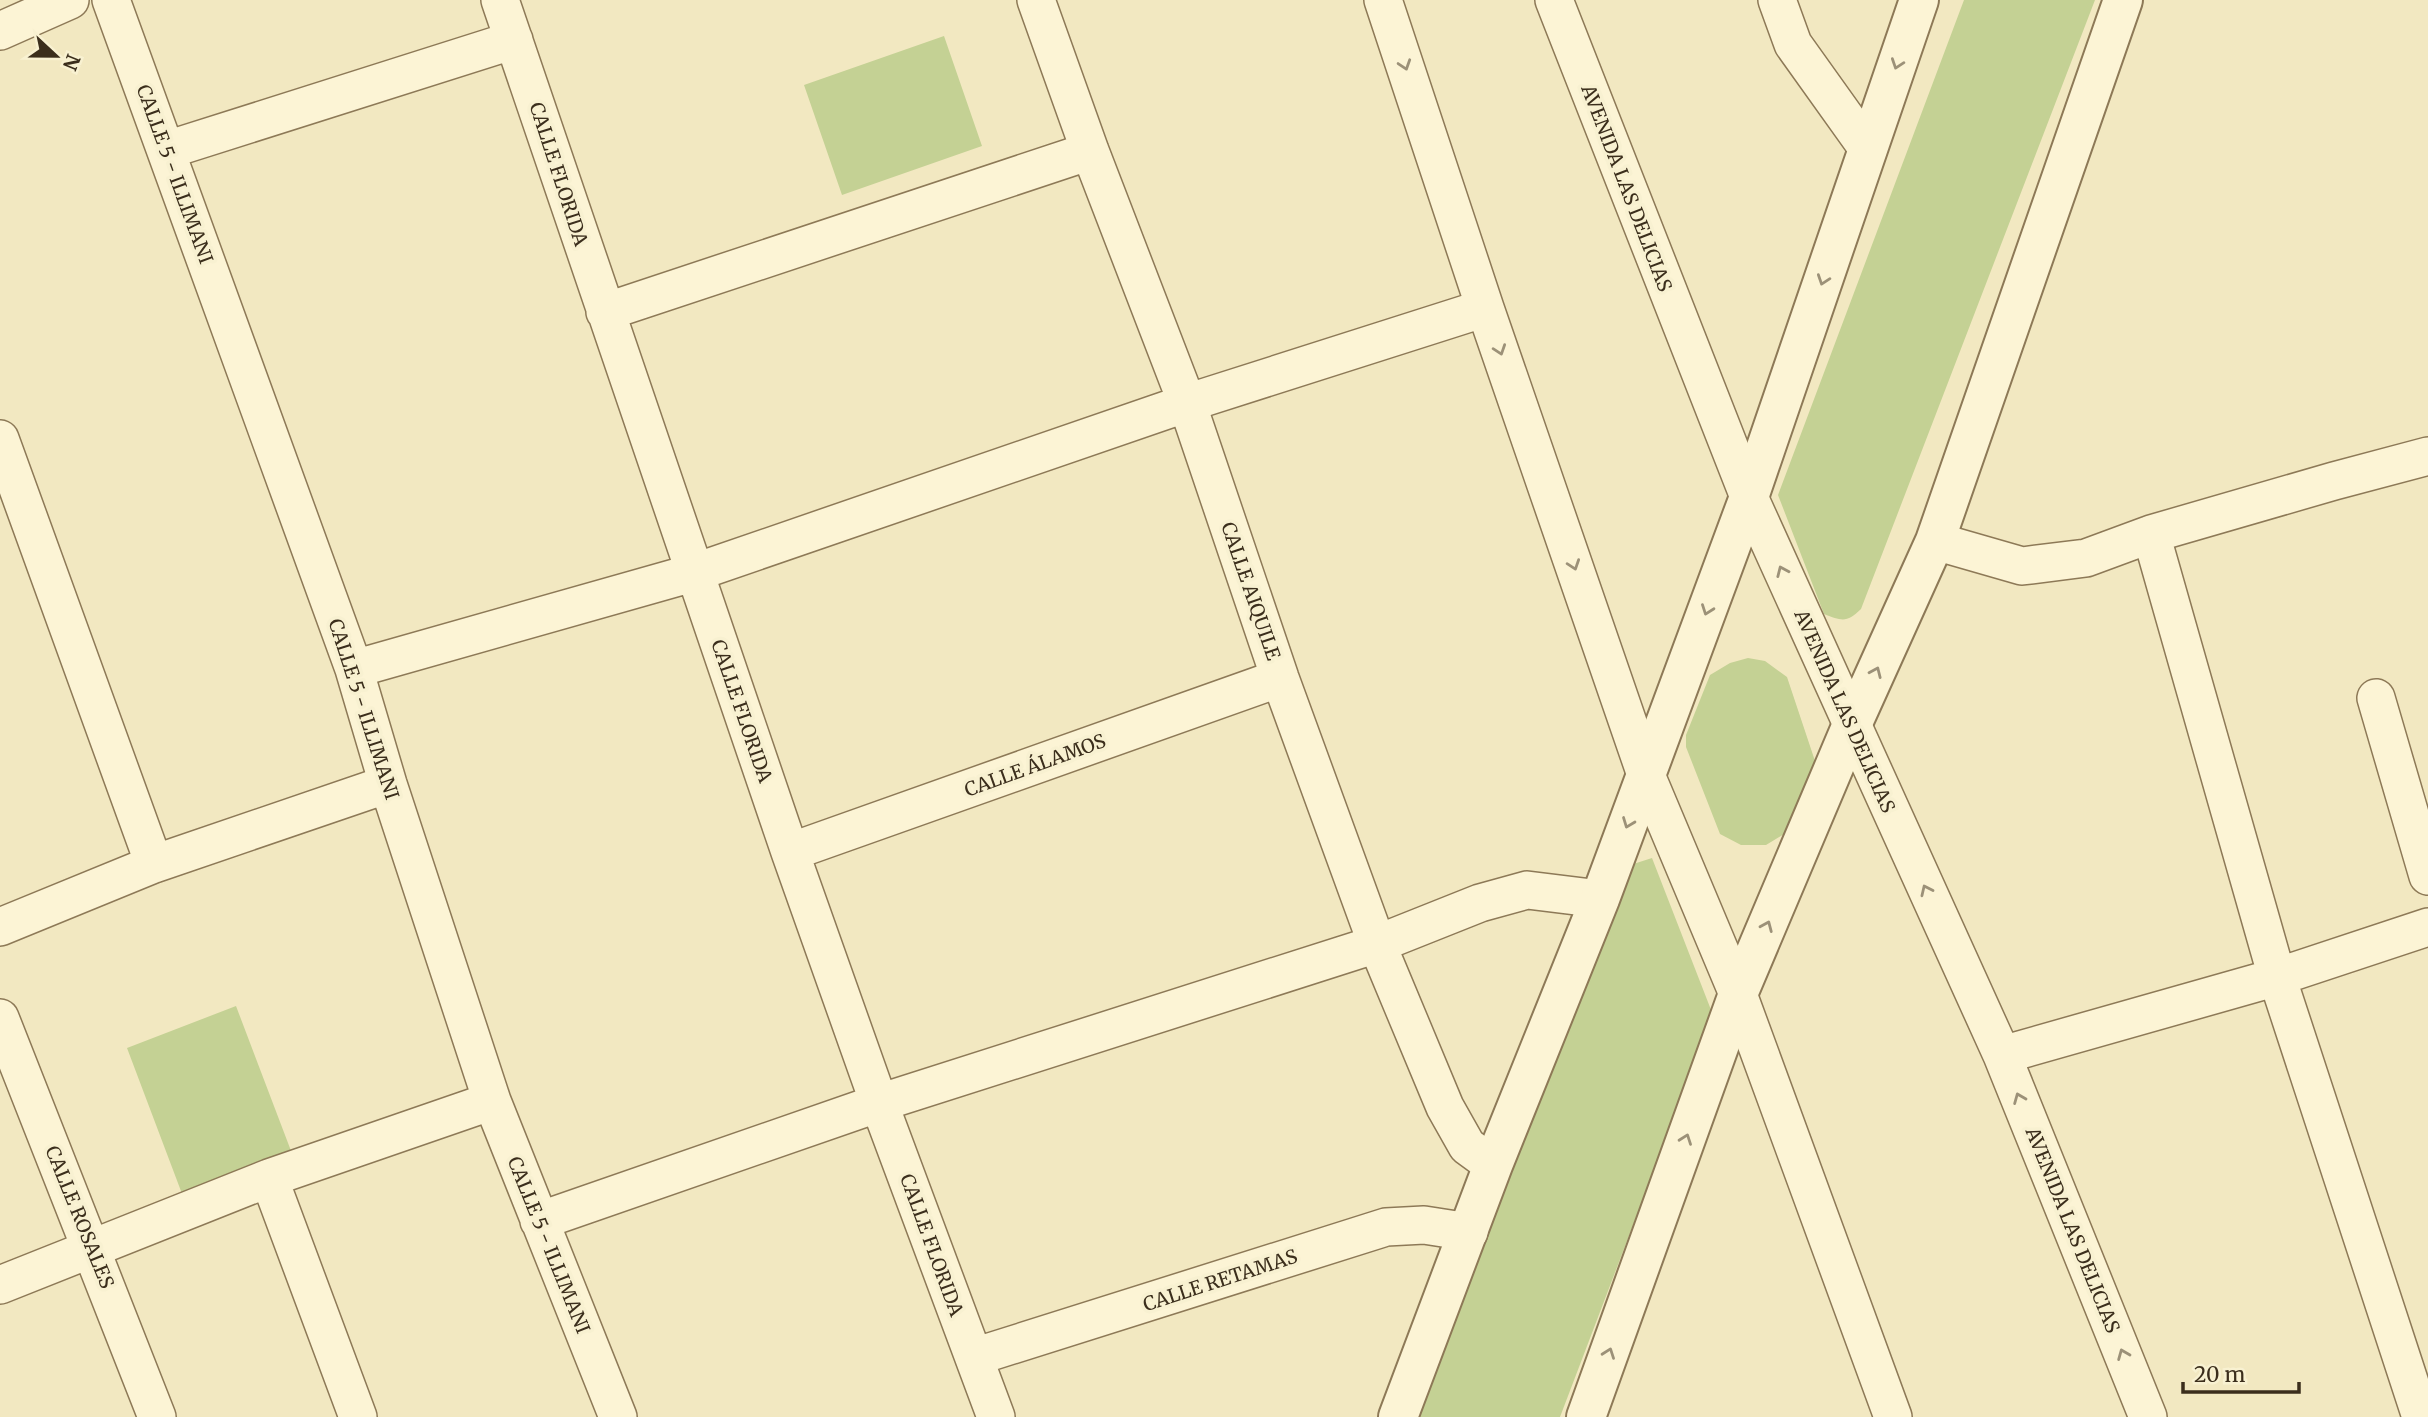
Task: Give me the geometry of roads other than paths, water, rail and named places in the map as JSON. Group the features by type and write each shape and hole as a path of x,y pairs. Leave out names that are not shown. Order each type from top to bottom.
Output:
{"street":[{"path":"0,31 70,0"},
{"name":"CALLE 5 - ILLIMANI","path":"111,0 354,669 388,784 492,1101 618,1417"},
{"name":"CALLE FLORIDA","path":"500,0 790,852 996,1417"},
{"name":"CALLE AIQUILE","path":"1036,0 1090,150 1187,402 1280,678 1377,944 1445,1107 1467,1146 1493,1165"},
{"path":"1383,0 1485,308 1646,775 1738,993 1893,1417"},
{"name":"AVENIDA LAS DELICIAS","path":"1554,0 1749,497 2002,1055 2148,1417"},
{"path":"1777,0 1793,44 1868,149"},
{"path":"1398,1417 1493,1165 1600,899 1749,497 1919,0"},
{"path":"1586,1417 1738,993 1935,541 2123,0"},
{"path":"167,150 514,40"},
{"path":"605,312 1090,150"},
{"path":"354,669 696,572 1187,402 1485,308"},
{"path":"0,439 154,864"},
{"path":"1935,541 2022,566 2086,558 2151,534 2428,456"},
{"path":"2151,534 2277,977 2420,1415"},
{"name":"CALLE ÁLAMOS","path":"790,852 1280,678"},
{"path":"2376,698 2428,876"},
{"path":"0,927 154,864 388,784"},
{"path":"539,1222 879,1102 1377,944 1480,903 1527,890 1600,899"},
{"path":"2002,1055 2277,977 2428,927"},
{"name":"CALLE ROSALES","path":"0,1018 158,1417"},
{"path":"0,1285 269,1178 492,1101"},
{"path":"269,1178 358,1417"},
{"name":"CALLE RETAMAS","path":"974,1357 1386,1227 1424,1225 1469,1232"}]}
